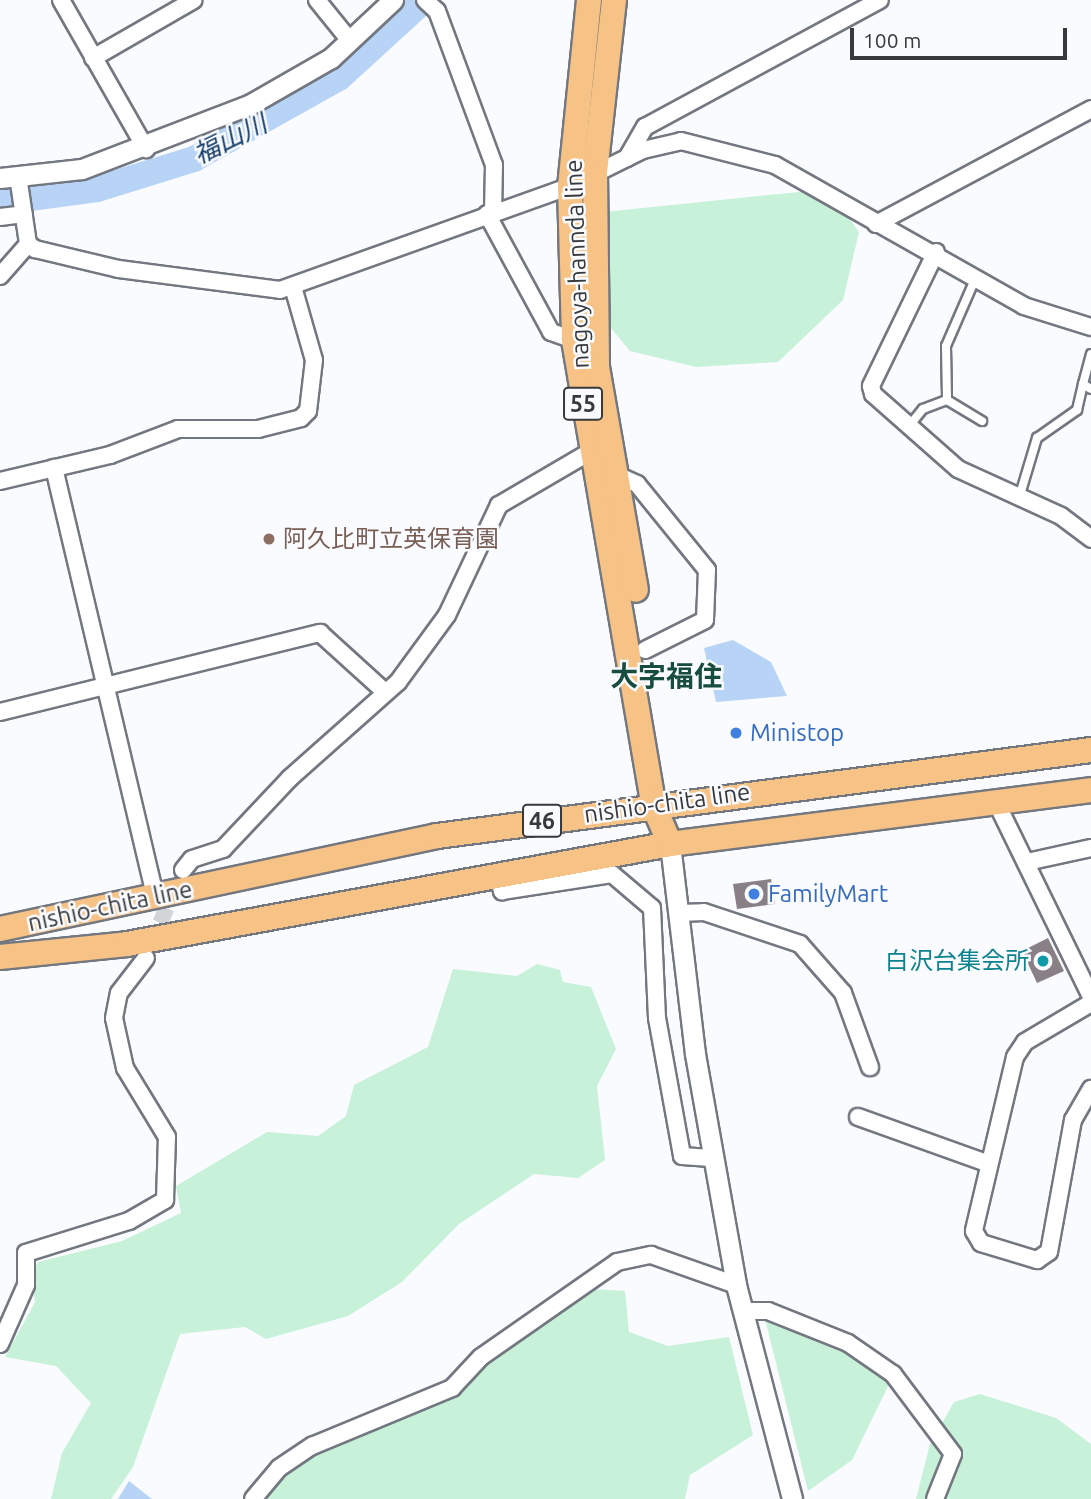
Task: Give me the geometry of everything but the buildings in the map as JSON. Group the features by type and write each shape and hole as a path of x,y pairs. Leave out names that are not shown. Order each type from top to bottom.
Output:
{"main road":[{"name":"nagoya-hannda line","path":"589,0 570,186 574,340 659,803 670,844"},
{"name":"nagoya-hannda line","path":"614,0 594,172 597,368 645,649 659,803"},
{"name":"nishio-chita line","path":"0,929 437,836 659,803 1091,750"},
{"name":"nishio-chita line","path":"0,957 127,944 670,844 998,806 1091,790"}],"street":[{"path":"61,0 146,149"},
{"path":"93,58 194,0"},
{"path":"317,0 351,42"},
{"path":"0,276 28,244 24,212 13,181 82,169 146,149 249,105 351,42 393,0"},
{"path":"627,158 645,127 880,0"},
{"path":"435,4 494,164 490,213 551,332 574,340"},
{"path":"876,224 1091,109"},
{"path":"28,244 119,269 268,290 293,287 570,186 627,158 681,141 737,153 810,182 876,224 978,275 1024,306 1091,327"},
{"path":"0,217 24,212"},
{"path":"936,252 871,386 886,412 958,469 1019,498 1091,539"},
{"path":"0,481 54,468 178,429 258,429 302,418 308,411 314,360 293,287"},
{"path":"183,870 192,859 223,849 385,692 447,615 499,505 593,450"},
{"path":"54,468 155,895"},
{"path":"617,475 637,485 707,570 705,620 645,649"},
{"path":"0,712 320,634 385,692"},
{"path":"998,806 1091,997"},
{"path":"670,844 714,1158 737,1285 792,1499"},
{"path":"1027,862 1091,848"},
{"path":"498,876 502,891 612,874 652,908 657,1018 682,1156 714,1158"},
{"path":"679,913 704,912 800,944 843,993 870,1067"},
{"path":"0,1343 26,1285 26,1254 130,1222 165,1200 167,1137 125,1068 114,1018 119,993 146,958"},
{"path":"1091,1003 1025,1042 1016,1057 974,1231 981,1243 1037,1260 1049,1252 1073,1120 1091,1089"},
{"path":"858,1117 989,1164"},
{"path":"253,1499 279,1468 312,1446 452,1388 481,1357 617,1262 651,1255 737,1285"},
{"path":"745,1311 768,1311 848,1343 893,1374 953,1454 935,1499"}],"lane":[{"path":"947,400 946,346 978,275"},
{"path":"1019,498 1037,438 1077,410 1087,387 1091,354"},
{"path":"908,427 923,409 947,400"},
{"path":"947,400 982,421"}],"green space":[{"path":"828,189 859,232 843,300 778,362 696,367 630,351 582,293 594,213"},
{"path":"537,964 560,970 563,982 591,987 616,1049 597,1086 605,1160 578,1178 534,1174 459,1224 402,1282 348,1316 266,1339 245,1327 180,1334 133,1467 111,1499 51,1499 62,1453 91,1403 56,1366 5,1357 35,1302 31,1276 38,1262 122,1241 181,1213 176,1186 267,1132 318,1136 346,1116 354,1085 428,1047 453,969 517,976"},
{"path":"592,1289 625,1291 629,1332 668,1346 729,1337 753,1435 690,1475 685,1499 265,1499 292,1468 356,1430 438,1402"},
{"path":"765,1319 864,1356 892,1378 852,1460 808,1491"},
{"path":"980,1394 1056,1418 1091,1444 1091,1499 916,1499 930,1444 954,1402"}],"water":[{"path":"733,640 771,662 787,696 716,702 704,648"},
{"path":"129,1481 152,1499 118,1499"}],"waterway":[{"name":"福山川","path":"0,202 97,189 194,159 339,78 424,0"}],"tunnel":[{"path":"151,945 175,888"}],"place":[{"name":"阿久比町立英保育園","path":"269,539"},
{"name":"Ministop","path":"736,733"},
{"name":"FamilyMart","path":"754,894"},
{"name":"白沢台集会所","path":"1043,961"}],"district":[{"name":"大字福住","path":"666,676"}]}
